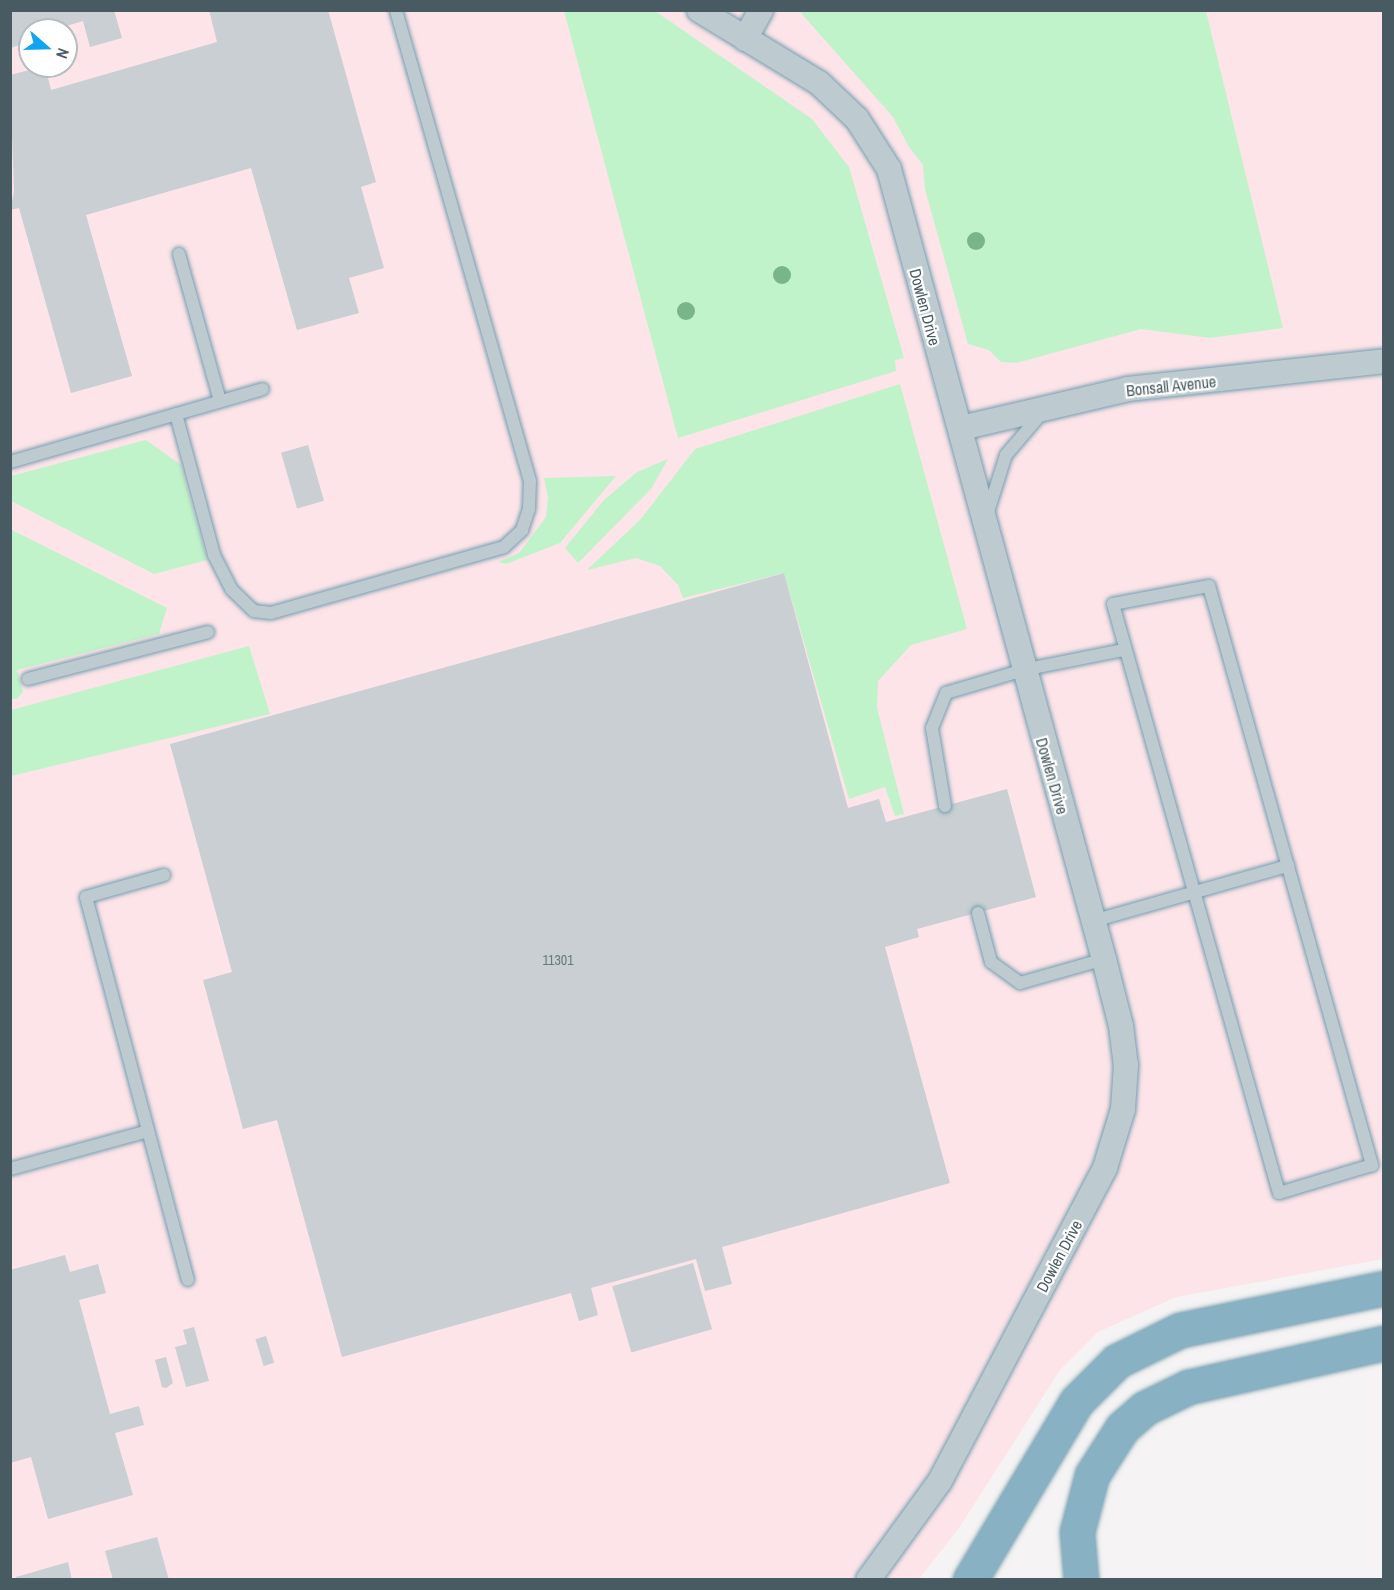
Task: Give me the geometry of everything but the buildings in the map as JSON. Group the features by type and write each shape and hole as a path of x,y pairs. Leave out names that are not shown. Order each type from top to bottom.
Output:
{"highway":[{"path":"970,1580 1076,1402 1117,1361 1180,1330 1383,1288"},
{"path":"1081,1580 1077,1532 1092,1475 1122,1428 1145,1408 1188,1387 1383,1343"}],"street":[{"name":"Dowlen Drive","path":"699,10 819,83 857,119 888,169 936,349 986,519 1023,670 1122,1026 1126,1065 1123,1109 1105,1168 940,1481 868,1580"},
{"path":"745,39 761,10"},
{"name":"Bonsall Avenue","path":"961,428 1128,389 1383,361"}],"lane":[{"path":"176,414 214,555 231,589 254,611 271,613 504,547 522,530 529,509 530,481 396,10"},
{"path":"179,254 220,401"},
{"path":"10,462 263,389"},
{"path":"986,519 990,497 1006,455 1031,422 1047,408"},
{"path":"1209,586 1372,1166 1279,1193 1123,650 1113,604 1209,586"},
{"path":"28,679 208,632"},
{"path":"945,806 932,729 946,693 1023,670 1123,650"},
{"path":"1093,921 1194,895 1288,866"},
{"path":"164,876 86,897 188,1280"},
{"path":"978,913 991,962 1020,983 1104,959"},
{"path":"10,1169 148,1131"}],"shaded area":[{"path":"11,11 1383,11 1383,1259 1176,1297 1098,1332 1060,1370 959,1528 919,1579 11,1580"}],"green space":[{"path":"804,10 1206,11 1283,328 1210,338 1141,329 1016,363 1001,362 989,350 968,344 925,189 923,165 909,147 893,117 801,13"},
{"path":"564,11 655,11 812,119 849,167 904,358 895,360 896,371 678,438"},
{"path":"900,384 967,629 911,645 878,681 877,708 904,814 895,816 885,787 849,799 784,573 683,598 678,585 660,566 636,558 587,570 640,520 695,449"},
{"path":"146,440 181,465 207,560 154,574 11,501 11,476"},
{"path":"668,459 651,489 578,563 565,548 604,500 637,472"},
{"path":"616,476 560,543 506,564 498,562 519,553 546,517 548,497 544,478"},
{"path":"10,529 167,608 159,634 17,670 23,692 17,699 11,699"},
{"path":"249,646 270,714 11,776 11,710"}]}
